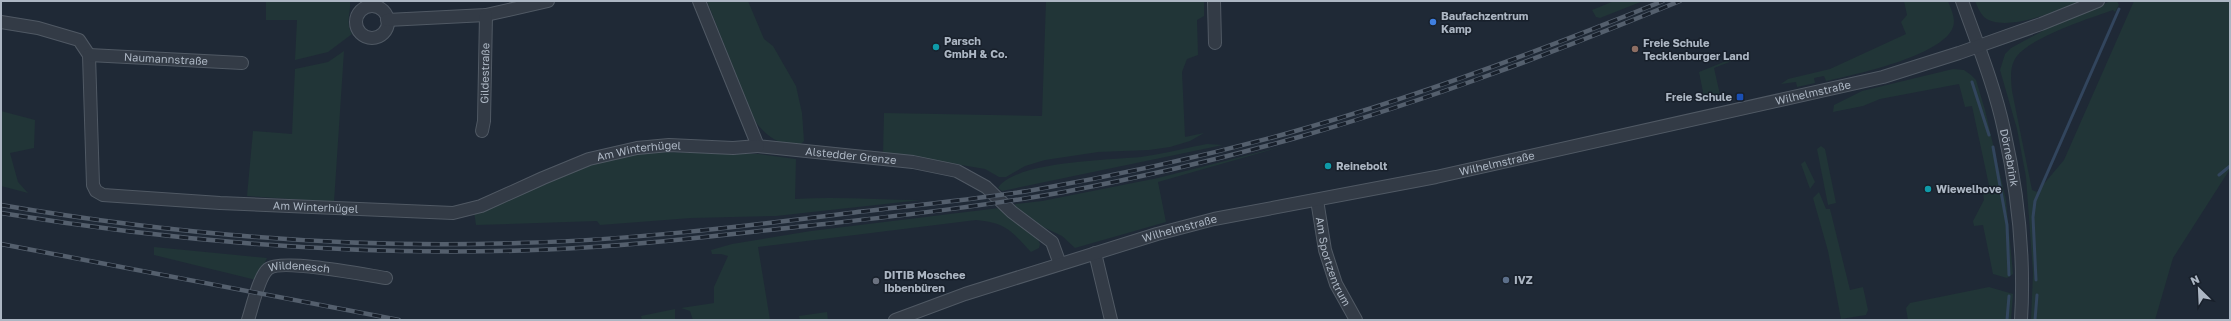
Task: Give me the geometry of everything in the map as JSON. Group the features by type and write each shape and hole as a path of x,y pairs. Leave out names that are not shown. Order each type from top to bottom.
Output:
{"street":[{"path":"387,20 486,15 548,1"},
{"path":"699,1 758,146"},
{"path":"1214,1 1215,43"},
{"name":"Dörnebrink","path":"1962,1 2004,129 2019,215 2023,286 2021,320"},
{"name":"Wilhelmstraße","path":"895,320 965,294 1095,253 1214,219 1436,177 1883,77 1977,46 2098,1"},
{"name":"Gildestraße","path":"482,131 484,121 486,15"},
{"path":"1,22 38,28 79,40 89,55"},
{"name":"Am Winterhügel","path":"89,55 93,185 96,191 103,195 113,197 358,210 453,213 481,206 589,159 637,148 669,145 734,148 758,146"},
{"name":"Naumannstraße","path":"89,55 242,63"},
{"name":"Alstedder Grenze","path":"758,146 913,162 957,171 986,187 1012,212 1052,242 1060,264"},
{"name":"Am Sportzentrum","path":"1317,200 1325,250 1336,284 1356,320"},
{"path":"1095,253 1111,320"},
{"name":"Wildenesch","path":"248,320 264,274 274,266 292,265 386,278"}],"green space":[{"path":"266,1 350,1 349,26 352,34 328,52 295,60 297,20 266,20"},
{"path":"707,1 748,1 764,39 773,46 796,86 802,113 804,141 799,146 784,144 772,138 757,124 753,118"},
{"path":"1046,1 1204,1 1204,16 1197,20 1198,55 1187,59 1182,72 1185,137 1204,133 1190,141 1170,147 1149,150 1098,152 1045,160 1025,166 1006,177 999,177 985,169 920,158 883,155 884,113 1042,116"},
{"path":"1614,1 1643,1 1600,18 1596,17 1592,10"},
{"path":"1904,1 1948,1 1954,17 1953,27 1946,37 1933,47 1896,63 1826,81 1824,76 1814,78 1815,83 1797,87 1796,82 1781,84 1788,79 1830,69 1906,34 1901,22 1907,15"},
{"path":"1975,1 2081,1 2060,10 2032,19 2005,23 1993,22 1984,17"},
{"path":"2111,1 2117,1 2119,5 2115,12 2113,10 2103,13 2048,35 2024,49 2014,60 2011,73 2012,91 2032,190 2037,192 2064,160 2134,1 2230,1 2230,169 2173,258 2155,320 2031,320 2033,273 2026,177 2017,129 2000,70 2005,54 2011,48 2059,22"},
{"path":"344,51 334,202 247,196 253,131 292,134 295,69 328,62"},
{"path":"1741,55 1742,57 1714,68 1721,99 1705,102 1699,72"},
{"path":"1953,69 1964,70 1976,80 1985,110 2006,200 2013,274 2007,278 1993,274 1983,225 1974,226 1973,221 1984,200 1983,192 1990,190 1972,106 1965,107 1959,84 1880,99 1863,106 1833,112 1834,105 1862,91"},
{"path":"1,111 35,120 34,148 10,153 18,182 28,193 1,186"},
{"path":"1207,144 1223,145 1002,191 998,188 1008,179 1023,172 1043,167 1087,161 1141,157"},
{"path":"1288,145 1158,182 1166,222 1075,248 1062,236 1039,225 1013,206 1016,204 1042,201 1158,178"},
{"path":"1821,146 1825,149 1836,203 1828,205 1817,149"},
{"path":"656,152 759,154 796,159 795,199 842,198 921,200 776,216 691,218 600,225 597,221 476,225 474,212 575,168 634,154"},
{"path":"1805,161 1815,182 1810,189 1801,164"},
{"path":"1819,192 1826,209 1830,209 1850,290 1863,287 1868,310 1866,315 1841,319 1828,251 1813,198"},
{"path":"999,208 1037,237 1040,244 1039,248 1031,252 1008,229 995,223 976,220 758,247 770,320 693,320 690,311 681,308 714,303 714,287 728,256 712,254 711,250 732,244 811,231"},
{"path":"154,247 267,258 256,280 154,255"},
{"path":"1989,287 2013,294 2011,320 1908,320 1906,308 1910,303"},
{"path":"675,309 675,319 673,320 642,320 641,316"},
{"path":"827,312 828,320 800,320 799,316"}],"waterway":[{"path":"2036,280 2033,217 2035,201 2119,9"},
{"path":"1972,82 1989,135"},
{"path":"1993,147 2007,225 2009,275"},
{"path":"2219,175 2230,166"},
{"path":"2035,320 2037,295"},
{"path":"2007,320 2009,296"}],"railway":[{"path":"1,205 129,224 259,237 389,244 454,244 519,243 644,236 726,228 961,200 1028,191 1093,179 1189,158 1285,134 1381,105 1476,73 1663,1"},
{"path":"1,213 139,233 279,246 419,251 489,251 559,249 659,242 945,210 1005,202 1123,180 1211,160 1299,137 1348,123 1444,91 1586,39 1680,1"},
{"path":"1,244 399,320"}],"place":[{"name":"Baufachzentrum Kamp","path":"1433,22"},
{"name":"Parsch GmbH & Co.","path":"936,47"},
{"name":"Freie Schule Tecklenburger Land","path":"1635,49"},
{"name":"Freie Schule","path":"1740,97"},
{"name":"Reinebolt","path":"1328,166"},
{"name":"Wiewelhove","path":"1928,189"},
{"name":"IVZ","path":"1506,280"},
{"name":"DITIB Moschee Ibbenbüren","path":"876,281"}]}
